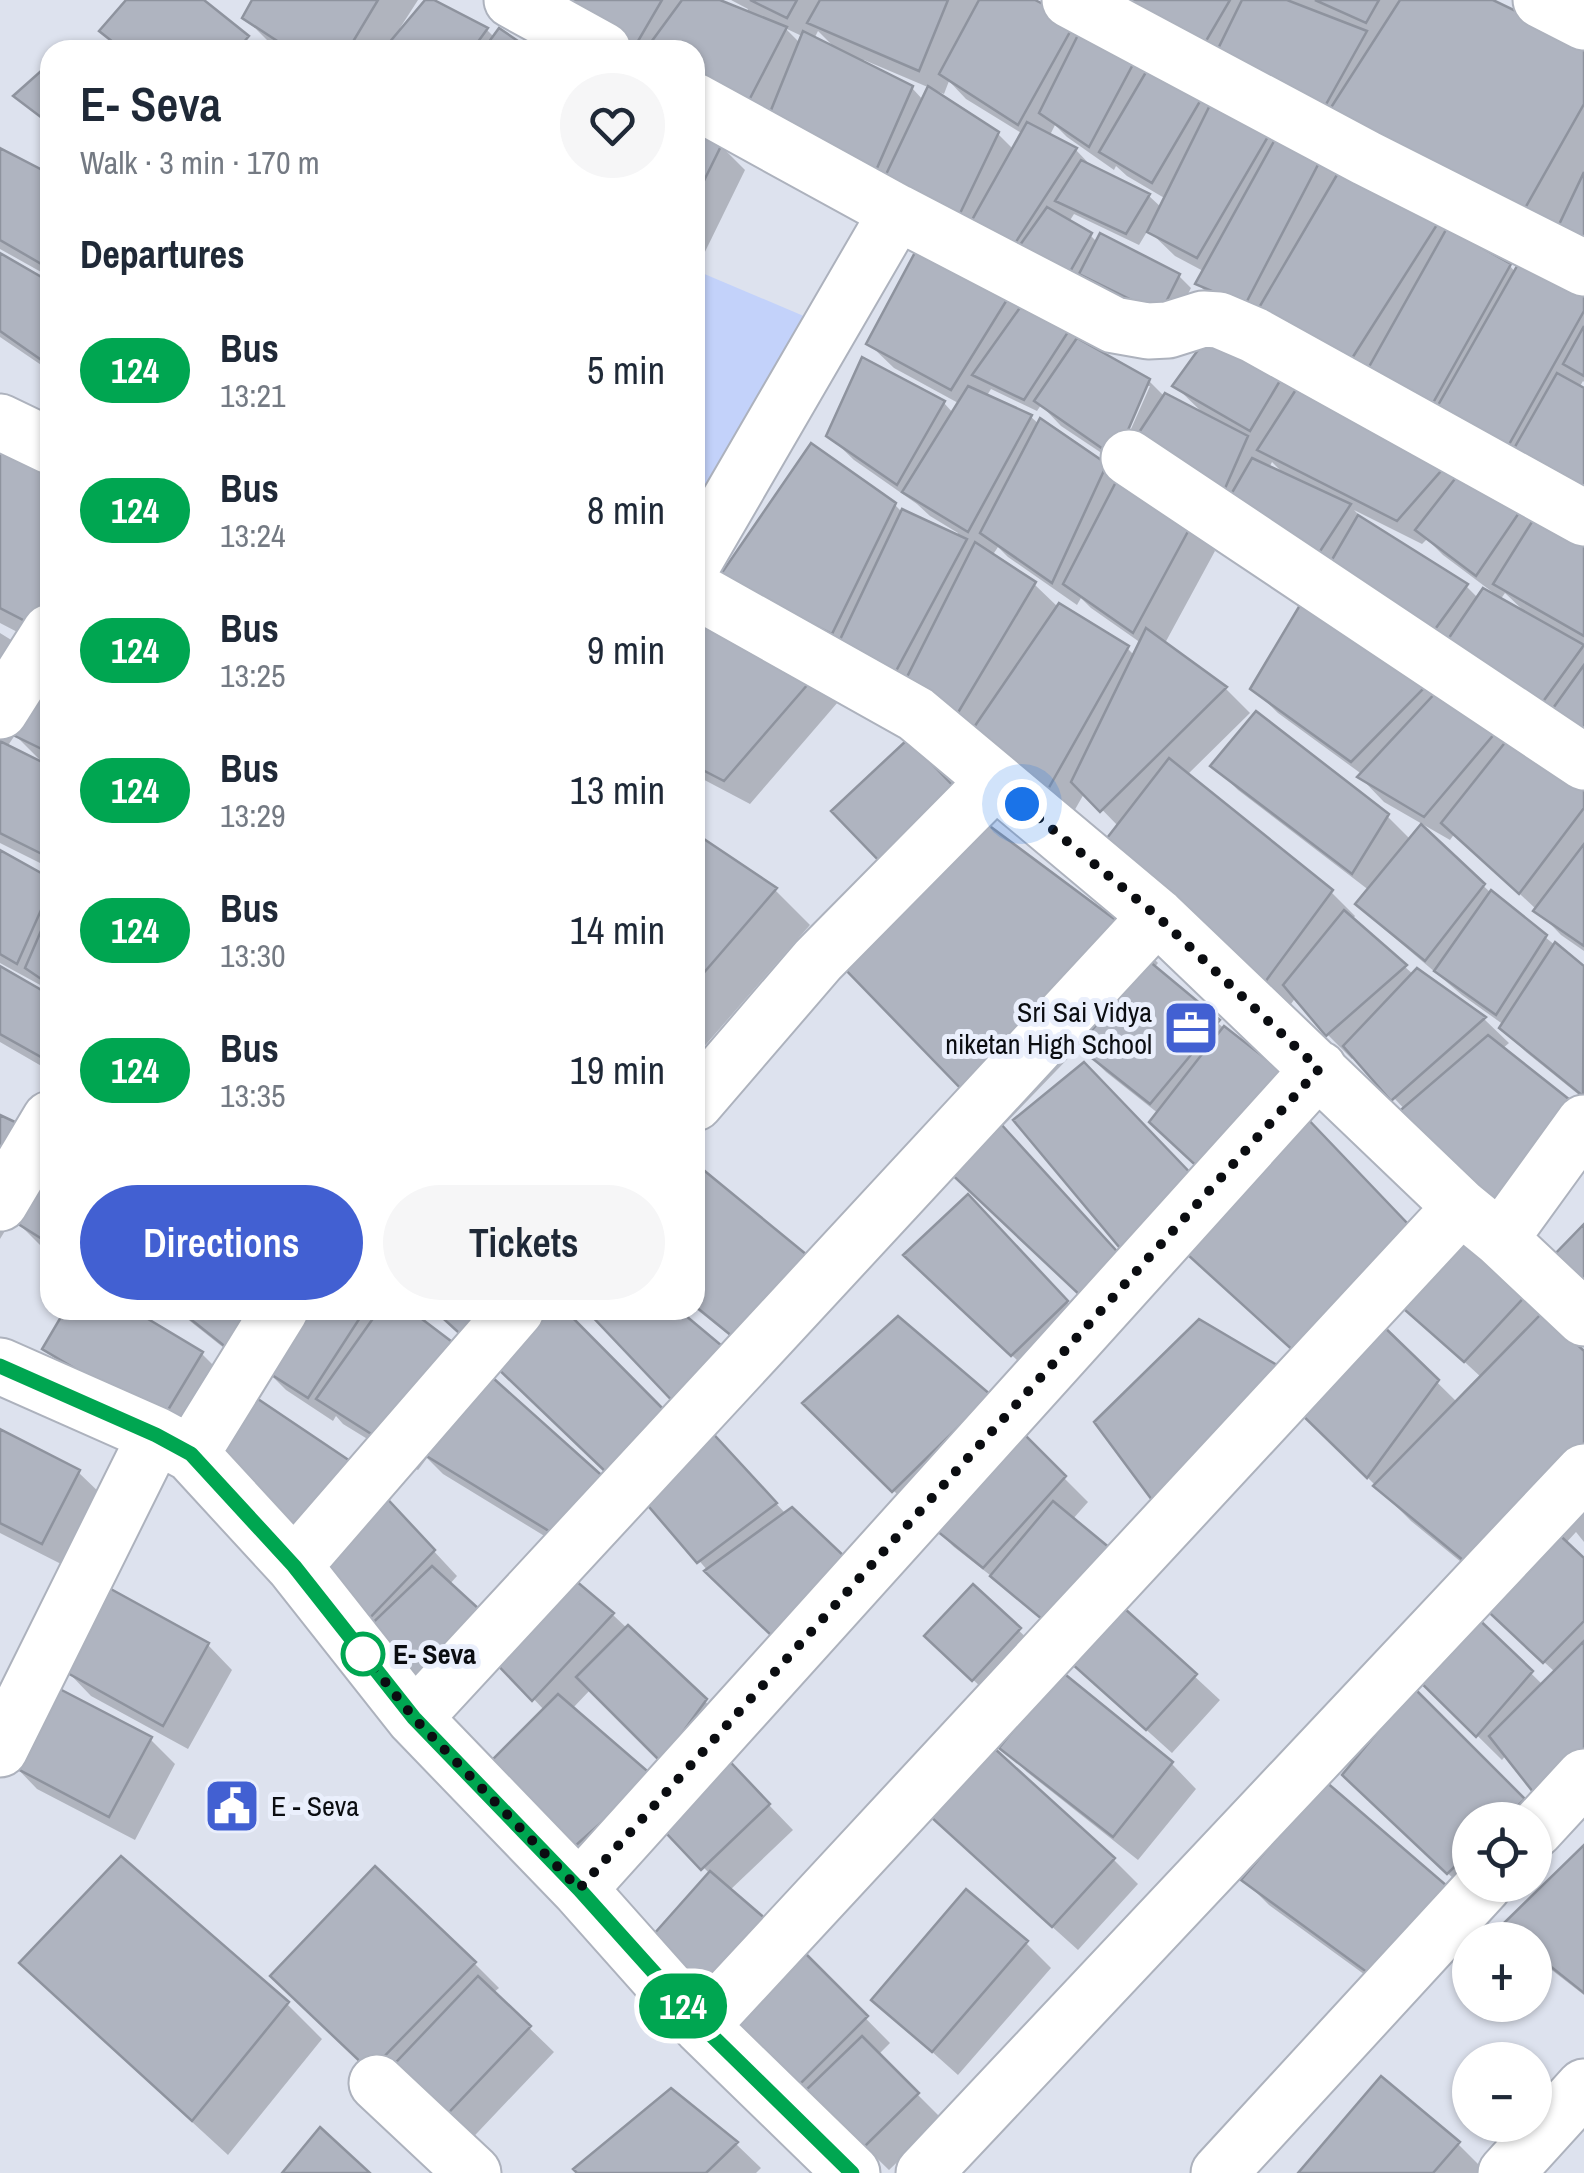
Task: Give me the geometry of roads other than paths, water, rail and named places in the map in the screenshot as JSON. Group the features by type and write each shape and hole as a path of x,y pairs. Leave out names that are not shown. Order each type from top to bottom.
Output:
{"street":[{"path":"512,0 585,40"},
{"path":"1070,0 1366,158 1584,268"},
{"path":"1541,0 1584,22"},
{"path":"705,106 897,212 1114,325 1148,331 1168,330 1203,319 1219,320 1254,334 1584,518"},
{"path":"705,543 897,212"},
{"path":"0,422 40,441"},
{"path":"1129,458 1584,762"},
{"path":"705,595 916,714 1157,916 1584,1318"},
{"path":"0,712 40,648"},
{"path":"705,1090 818,960 995,781"},
{"path":"414,1718 1157,916"},
{"path":"579,1889 1319,1069"},
{"path":"702,2026 1480,1223 1584,1122"},
{"path":"0,1203 40,1137"},
{"path":"0,1748 174,1445 272,1320"},
{"path":"294,1566 507,1320"},
{"path":"0,1366 174,1445 294,1566 414,1718 579,1889 702,2026 852,2173"},
{"path":"924,2173 1584,1472"},
{"path":"1552,1812 1584,1777"},
{"path":"1219,2173 1468,1902"},
{"path":"377,2083 473,2173"},
{"path":"1506,2173 1584,2087"}],"place":[{"name":"Sri Sai Vidya niketan High School","path":"1191,1028"},
{"name":"E- Seva","path":"363,1654"},
{"name":"E - Seva","path":"232,1806"}]}
